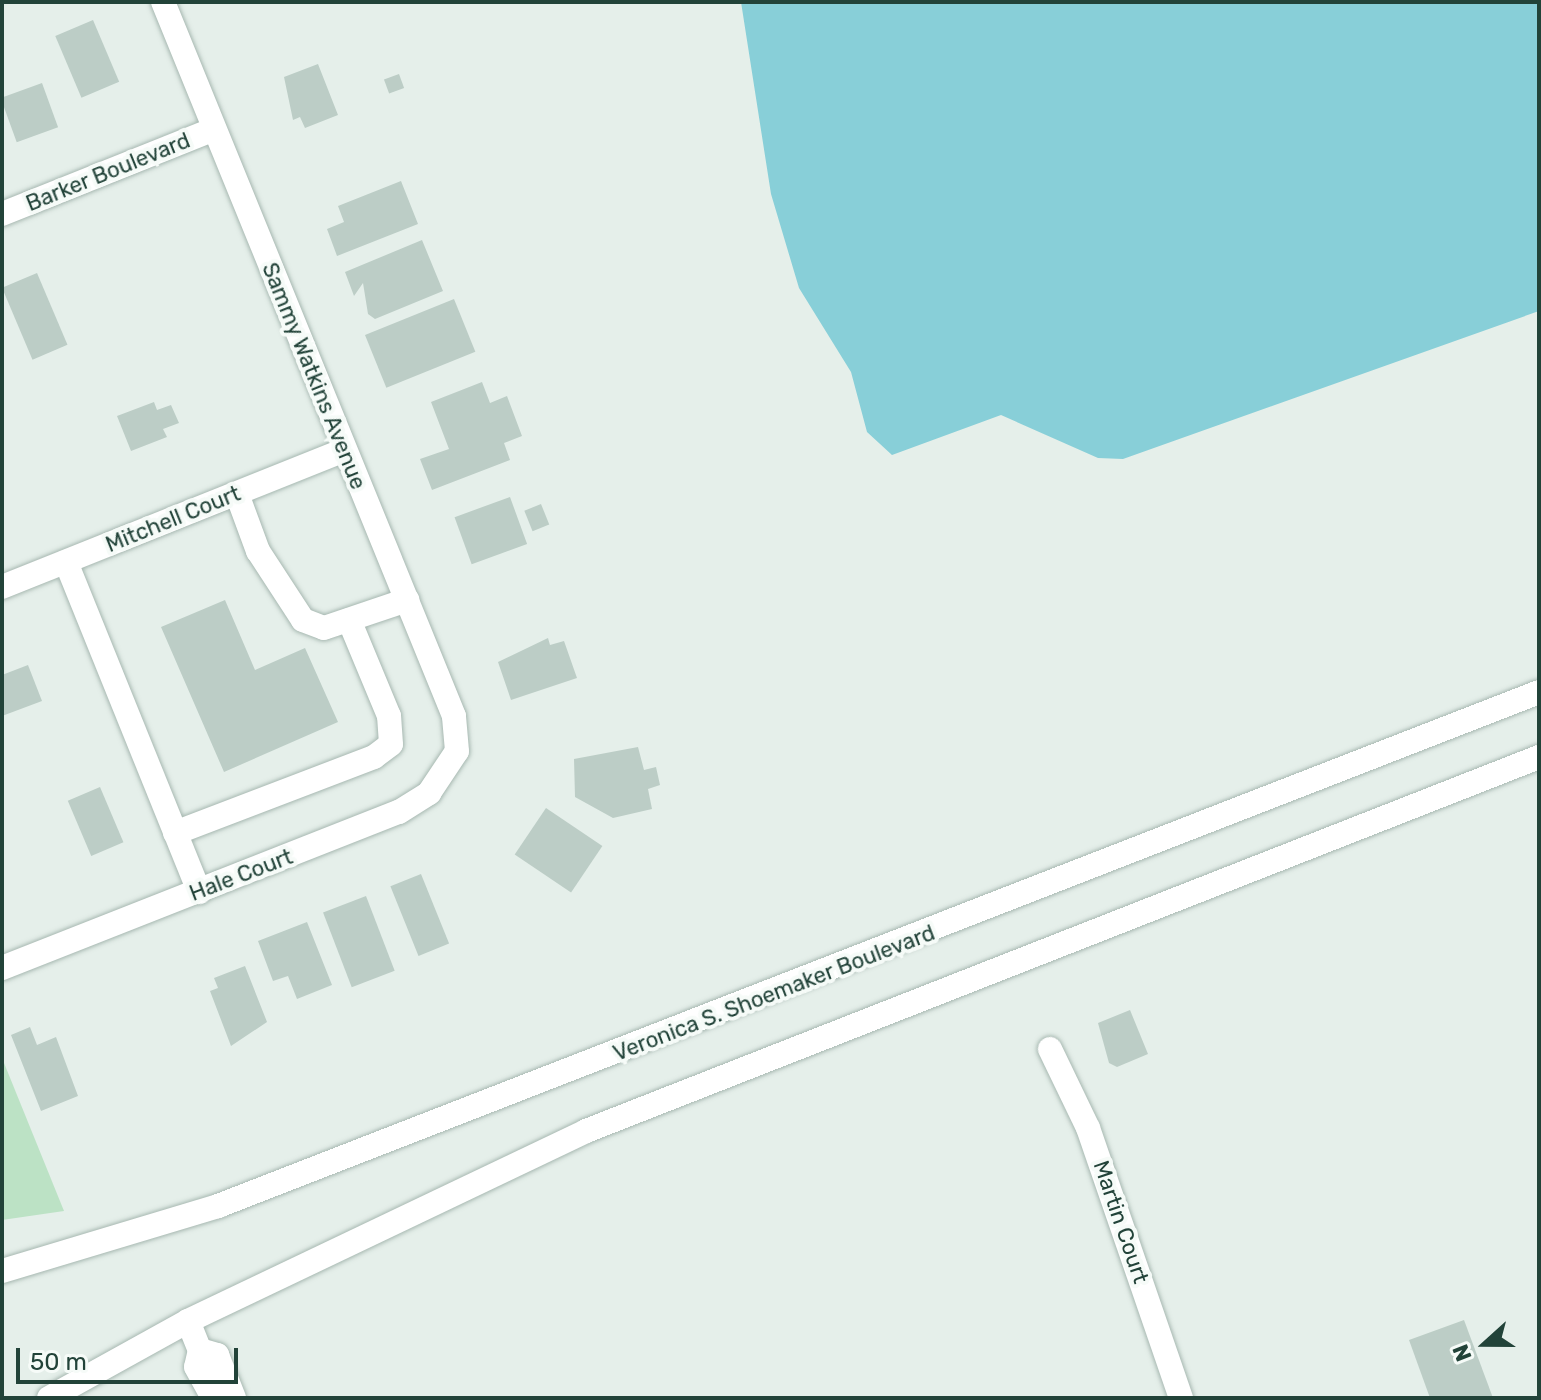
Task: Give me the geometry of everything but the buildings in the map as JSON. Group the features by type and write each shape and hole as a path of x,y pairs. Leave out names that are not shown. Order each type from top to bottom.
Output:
{"street":[{"name":"Sammy Watkins Avenue","path":"163,2 454,716 457,751"},
{"name":"Barker Boulevard","path":"2,214 214,129"},
{"name":"Mitchell Court","path":"2,587 344,450"},
{"path":"237,494 258,551 303,620 324,628 407,600"},
{"path":"66,562 199,892"},
{"path":"175,833 374,757 391,744 389,716 349,620"},
{"name":"Veronica S. Shoemaker Boulevard","path":"2,1271 218,1206 1539,692"},
{"name":"Hale Court","path":"2,968 399,812 429,793 457,751"},
{"path":"49,1398 188,1321 586,1131 1539,757"},
{"name":"Martin Court","path":"1050,1049 1088,1128 1181,1398"},
{"path":"188,1321 200,1350 196,1367 213,1398"},
{"path":"200,1350 217,1355 234,1398"}],"green space":[{"path":"2,1058 64,1211 2,1220"}],"water":[{"path":"741,2 1539,2 1539,311 1123,459 1098,458 1001,415 892,455 867,432 851,372 799,288 771,194"}]}
